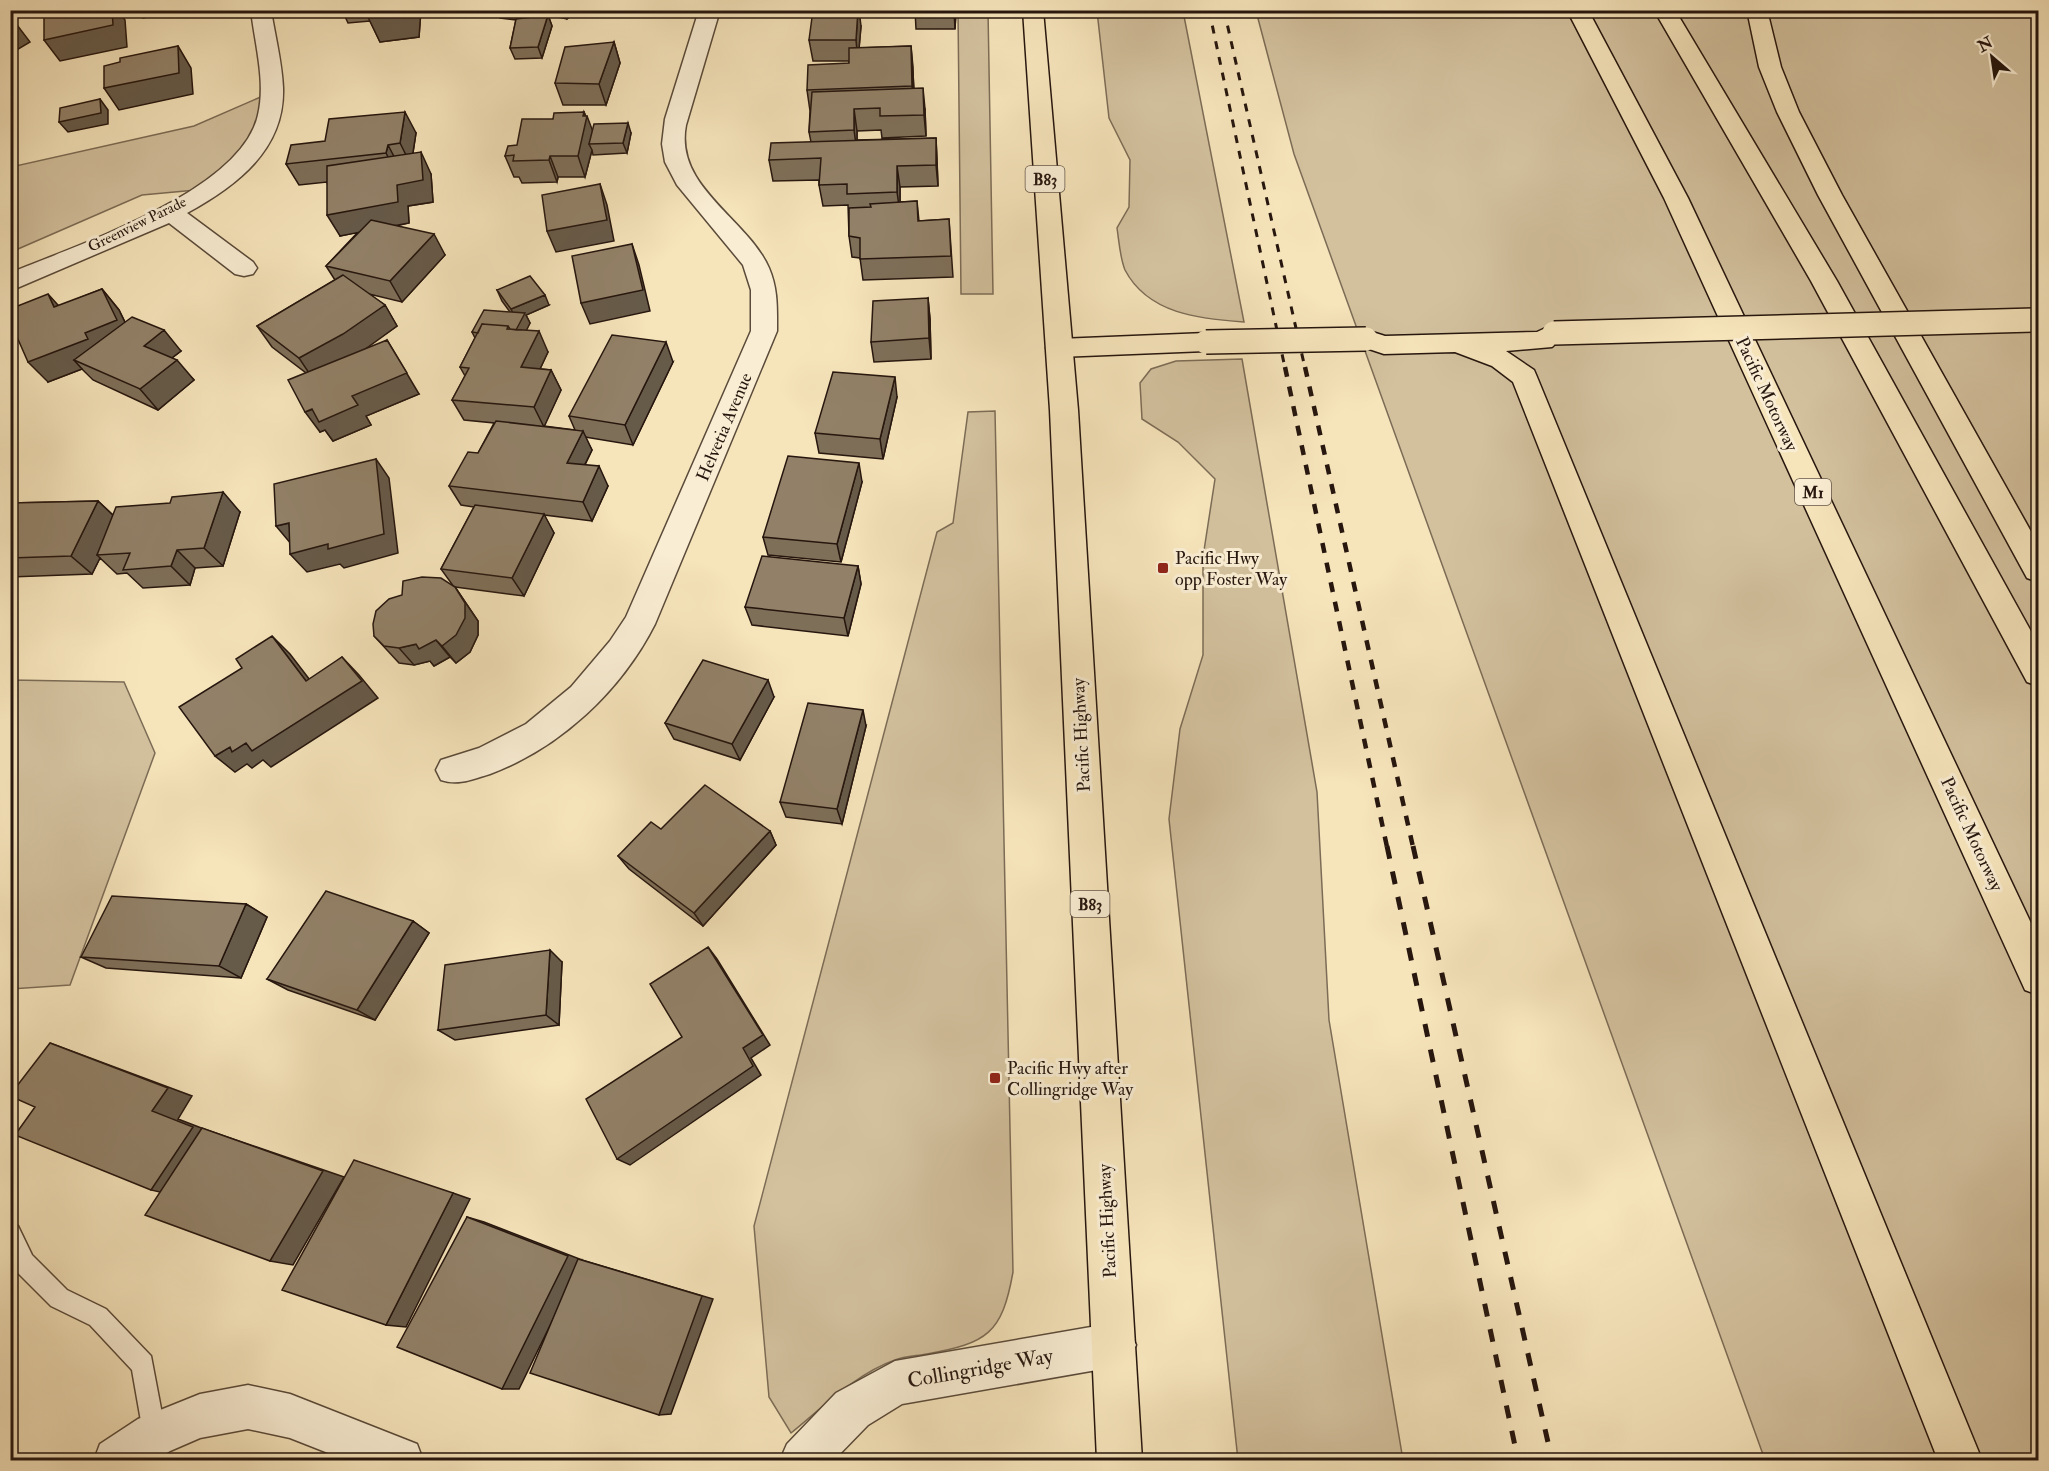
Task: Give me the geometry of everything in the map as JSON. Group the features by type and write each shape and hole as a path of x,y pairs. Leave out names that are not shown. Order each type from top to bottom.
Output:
{"main road":[{"name":"Pacific Highway","path":"1033,10 1059,348 1120,1461"},
{"name":"Pacific Motorway","path":"1577,10 1676,198 2038,977"},
{"path":"1664,10 1824,281 2038,673"},
{"path":"1757,10 1770,67 1788,112 1830,195 2038,570"},
{"path":"1366,339 1380,330 1536,327 1554,333 2038,320"},
{"path":"1059,348 1366,339 1384,345 1543,341 1554,333"},
{"path":"1457,343 1501,359 1524,377 1960,1461"}],"street":[{"name":"Greenview Parade","path":"10,283 170,212 241,164 263,138 271,113 272,92 261,10"},
{"name":"Helvetia Avenue","path":"453,770 484,763 522,746 587,694 615,660 639,624 764,331 763,284 754,265 741,242 690,186 675,158 673,142 676,123 710,10"},
{"path":"170,212 244,268"},
{"name":"Collingridge Way","path":"803,1461 852,1408 896,1383 1114,1345"},
{"path":"116,1461 154,1435 200,1416 248,1407 290,1416 401,1461"}],"lane":[{"path":"10,1234 24,1263 59,1298 98,1317 142,1364 154,1435"}],"shaded area":[{"path":"958,11 988,11 993,294 961,294"},
{"path":"1097,11 1183,11 1244,322 1193,316 1161,305 1135,285 1125,270 1117,228 1129,207 1130,160 1109,118"},
{"path":"1256,11 2038,11 2038,1460 1765,1460 1294,154"},
{"path":"272,92 271,113 207,189 142,195 11,252 11,167 194,126"},
{"path":"1242,359 1317,792 1329,1020 1403,1460 1238,1460 1169,819 1180,729 1203,655 1203,557 1215,479 1178,442 1142,419 1140,383 1151,369 1176,361"},
{"path":"995,411 1013,1272 1009,1293 997,1322 978,1340 947,1350 895,1360 881,1366 840,1392 791,1433 769,1397 754,1226 937,532 953,523 968,412"},
{"path":"11,680 124,682 155,753 70,985 11,989"}],"building":[{"path":"54,10 112,10 113,25 44,40 44,13"},
{"path":"813,10 858,10 856,40 809,40"},
{"path":"548,15 538,47 510,48 516,19"},
{"path":"614,42 599,84 555,83 565,47"},
{"path":"178,46 179,73 104,88 104,66 120,62 120,58"},
{"path":"911,46 912,86 807,90 808,65 849,63 849,48"},
{"path":"923,88 924,115 880,116 880,108 854,109 854,130 809,132 812,92"},
{"path":"100,99 101,113 59,122 60,108"},
{"path":"405,112 400,143 388,145 386,153 286,164 291,145 325,141 329,119"},
{"path":"584,112 583,116 587,116 578,156 550,156 549,160 513,161 514,155 505,156 508,146 517,145 522,119 553,119 554,113"},
{"path":"628,123 623,143 589,144 594,124"},
{"path":"936,138 936,165 897,166 897,192 847,194 847,184 819,185 821,158 769,160 771,143"},
{"path":"421,152 423,180 397,185 398,202 327,215 327,166"},
{"path":"600,184 607,220 547,231 542,195"},
{"path":"917,201 918,221 949,219 951,256 860,259 860,238 849,236 849,208 871,207 870,204"},
{"path":"371,220 434,234 390,281 326,266"},
{"path":"632,244 643,290 581,303 572,256"},
{"path":"343,275 385,305 343,334 299,358 257,326"},
{"path":"530,276 545,295 511,309 497,290"},
{"path":"102,289 117,320 85,333 88,339 28,362 10,321 10,309 48,294 54,307"},
{"path":"928,298 929,338 871,342 873,301"},
{"path":"484,310 525,313 516,330 508,326 482,324 478,333 472,332"},
{"path":"132,317 164,330 144,346 177,360 140,389 74,360"},
{"path":"482,324 508,326 507,329 539,331 521,367 551,370 534,407 452,400 469,368 460,367"},
{"path":"612,335 666,342 625,425 569,416"},
{"path":"387,340 407,373 352,396 358,405 319,422 312,409 305,412 288,380"},
{"path":"833,372 895,377 880,439 815,433"},
{"path":"496,421 583,431 567,463 599,466 583,502 449,486 468,452 478,453"},
{"path":"788,456 859,463 837,544 763,537"},
{"path":"376,459 384,534 328,549 328,544 290,554 289,523 276,526 274,484"},
{"path":"223,492 204,548 177,550 171,566 123,570 130,553 97,555 116,507 170,503 172,497"},
{"path":"98,501 71,556 10,558 10,503"},
{"path":"475,505 544,514 512,578 441,569"},
{"path":"762,556 858,566 844,618 745,607"},
{"path":"422,577 441,578 455,587 465,603 465,618 456,635 442,646 436,640 419,649 416,644 399,648 384,646 374,636 373,624 376,611 389,599 402,595 403,581"},
{"path":"272,636 306,681 342,657 362,681 252,751 246,743 232,752 230,747 215,756 179,707 242,668 236,659"},
{"path":"703,660 768,680 732,744 665,723"},
{"path":"808,703 863,710 837,809 780,802"},
{"path":"705,785 770,831 694,913 618,856 651,822 661,829"},
{"path":"326,891 413,921 357,1010 267,979"},
{"path":"112,896 246,904 219,966 81,957"},
{"path":"708,947 763,1035 743,1048 753,1066 617,1159 586,1099 682,1037 650,984"},
{"path":"550,950 546,1015 438,1030 445,965"},
{"path":"50,1043 168,1088 152,1111 193,1127 151,1190 15,1135 35,1107 10,1095"},
{"path":"202,1128 323,1171 270,1261 145,1215"},
{"path":"354,1160 453,1193 386,1325 282,1290"},
{"path":"467,1217 568,1256 502,1389 397,1347"},
{"path":"578,1259 702,1296 659,1415 530,1373"}],"railway":[{"path":"1209,10 1285,368"},
{"path":"1224,10 1305,368"},
{"path":"1285,367 1387,847"},
{"path":"1305,367 1413,847"},
{"path":"1387,846 1518,1460"},
{"path":"1413,846 1552,1460"}],"place":[{"name":"Pacific Hwy opp Foster Way","path":"1163,568"},
{"name":"Pacific Hwy after Collingridge Way","path":"995,1078"}]}
